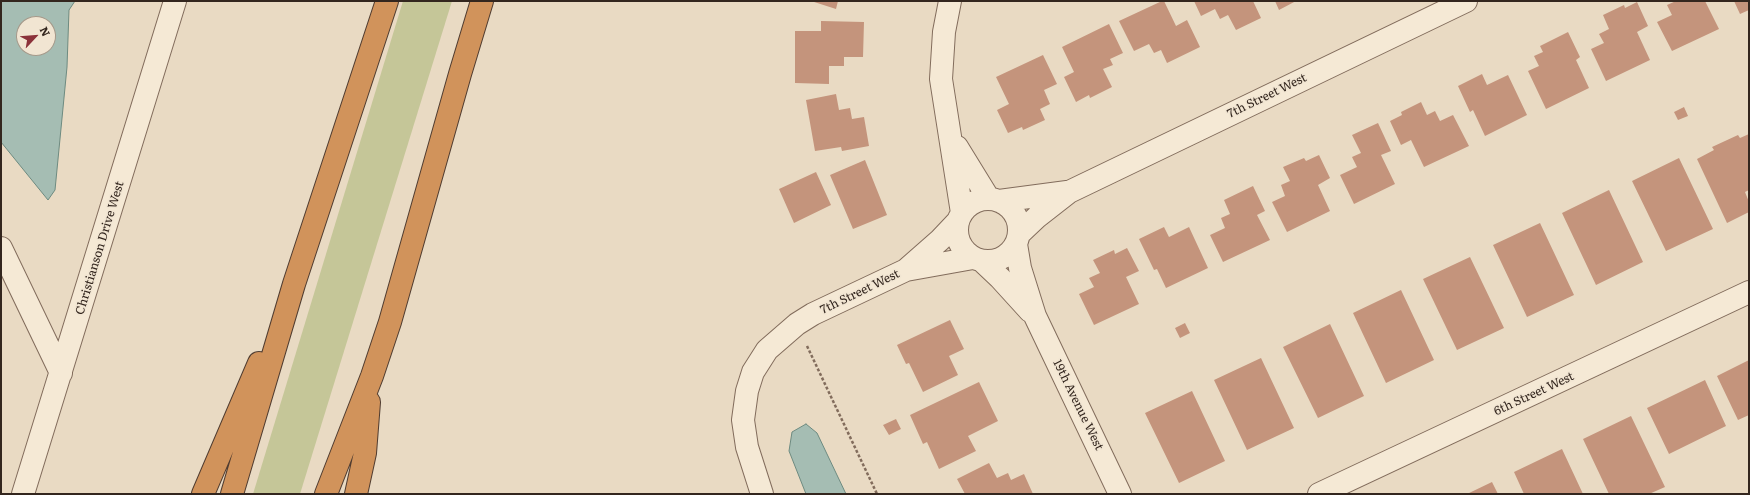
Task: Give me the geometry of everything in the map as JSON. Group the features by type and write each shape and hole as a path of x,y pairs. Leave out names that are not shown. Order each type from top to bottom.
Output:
{"highway":[{"path":"232,494 294,284 387,1"},
{"path":"326,494 372,376 390,322 482,1"},
{"path":"203,494 226,437 294,284"},
{"path":"356,494 365,453 372,376"}],"street":[{"name":"Christianson Drive West","path":"24,494 175,1"},
{"path":"950,1 944,32 941,79 944,108 950,135 959,217 956,233 959,243 965,252 977,259 992,261 1003,257 1017,239 1015,214 1008,206 994,200 978,200 969,205 959,217"},
{"name":"7th Street West","path":"1017,239 1069,192 1466,1"},
{"path":"950,135 994,200"},
{"name":"7th Street West","path":"994,200 1069,192"},
{"name":"7th Street West","path":"762,494 747,447 743,420 747,391 753,372 767,350 805,319 906,270 940,240 959,217"},
{"name":"19th Avenue West","path":"1017,239 1020,268 1035,316 1120,494"},
{"path":"1,248 61,373"},
{"name":"7th Street West","path":"906,270 977,259"},
{"name":"19th Avenue West","path":"977,259 1000,278 1035,316"},
{"name":"6th Street West","path":"1319,494 1749,292"}],"path":[{"path":"805,319 877,494"}],"green space":[{"path":"403,1 452,1 300,494 253,494"}],"shaded area":[{"path":"1,1 75,1 69,10 67,67 55,190 48,200 1,142"},
{"path":"806,424 817,433 846,494 806,494 789,451 792,432"}],"building":[{"path":"811,1 838,1 836,9"},
{"path":"1164,1 1176,26 1187,20 1200,47 1167,63 1161,50 1154,53 1149,44 1134,51 1119,21"},
{"path":"1194,1 1253,1 1261,18 1236,30 1228,15 1220,19 1215,9 1201,16"},
{"path":"1275,1 1296,1 1279,10"},
{"path":"1676,1 1705,1 1719,29 1672,51 1657,22 1672,15 1667,5"},
{"path":"1734,1 1749,1 1749,10 1740,14"},
{"path":"1637,2 1648,26 1637,32 1650,60 1606,81 1591,49 1604,43 1599,34 1609,29 1603,15 1624,5 1625,8"},
{"path":"821,21 864,22 863,57 844,57 844,66 829,66 829,84 795,83 795,31 821,31"},
{"path":"1109,24 1123,53 1110,59 1113,65 1103,69 1112,87 1090,98 1089,95 1076,102 1064,77 1074,72 1062,47"},
{"path":"1568,32 1580,57 1576,60 1589,88 1546,109 1528,71 1539,66 1534,56 1543,52 1540,46"},
{"path":"1043,55 1057,84 1044,90 1050,104 1040,109 1045,120 1023,130 1022,127 1008,133 997,110 1009,104 996,77"},
{"path":"1482,74 1487,85 1508,75 1527,115 1485,136 1473,110 1470,112 1458,86"},
{"path":"836,94 839,110 850,108 852,119 864,117 869,146 842,151 841,147 815,151 806,100"},
{"path":"1421,102 1427,115 1435,111 1440,121 1453,115 1469,146 1424,167 1411,140 1401,145 1390,121 1402,115 1401,112"},
{"path":"1684,107 1688,116 1678,120 1674,112"},
{"path":"1378,123 1391,151 1381,155 1395,184 1354,204 1340,175 1357,167 1352,157 1361,153 1352,135"},
{"path":"1749,134 1749,190 1745,192 1749,202 1749,212 1727,223 1697,159 1714,150 1712,147 1738,135 1740,138"},
{"path":"1319,155 1330,178 1318,185 1330,211 1287,232 1272,202 1285,196 1281,185 1290,181 1283,167 1304,158 1306,161"},
{"path":"1679,158 1713,229 1666,251 1632,181"},
{"path":"865,160 887,215 853,229 830,175"},
{"path":"816,172 831,205 794,223 779,189"},
{"path":"1253,186 1265,211 1257,215 1270,240 1223,262 1210,235 1225,228 1221,218 1230,214 1224,200"},
{"path":"1609,190 1643,262 1596,285 1562,213"},
{"path":"1540,223 1574,295 1527,317 1493,245"},
{"path":"1164,227 1169,237 1189,227 1208,268 1166,288 1157,269 1154,270 1139,239"},
{"path":"1127,248 1139,271 1126,277 1139,304 1094,325 1079,294 1094,287 1089,278 1100,273 1093,260 1114,250 1115,254"},
{"path":"1470,257 1504,328 1457,350 1423,279"},
{"path":"1401,290 1434,360 1386,383 1353,313"},
{"path":"950,320 964,349 949,356 958,375 923,392 909,363 906,364 897,345"},
{"path":"1185,323 1190,333 1180,338 1175,328"},
{"path":"1330,324 1364,396 1318,418 1283,347"},
{"path":"1261,358 1294,428 1247,450 1214,380"},
{"path":"1749,360 1749,415 1738,420 1717,376"},
{"path":"1705,380 1726,426 1669,454 1647,408"},
{"path":"979,382 998,421 968,436 976,451 939,469 927,442 923,444 910,415"},
{"path":"1192,391 1225,461 1179,483 1145,413"},
{"path":"1631,416 1665,487 1649,494 1609,494 1583,439"},
{"path":"896,419 901,429 889,435 883,425"},
{"path":"1562,449 1583,494 1524,494 1514,472"},
{"path":"989,463 997,478 1008,473 1011,480 1024,474 1033,494 965,494 957,479"},
{"path":"1492,482 1498,494 1467,494"}]}
